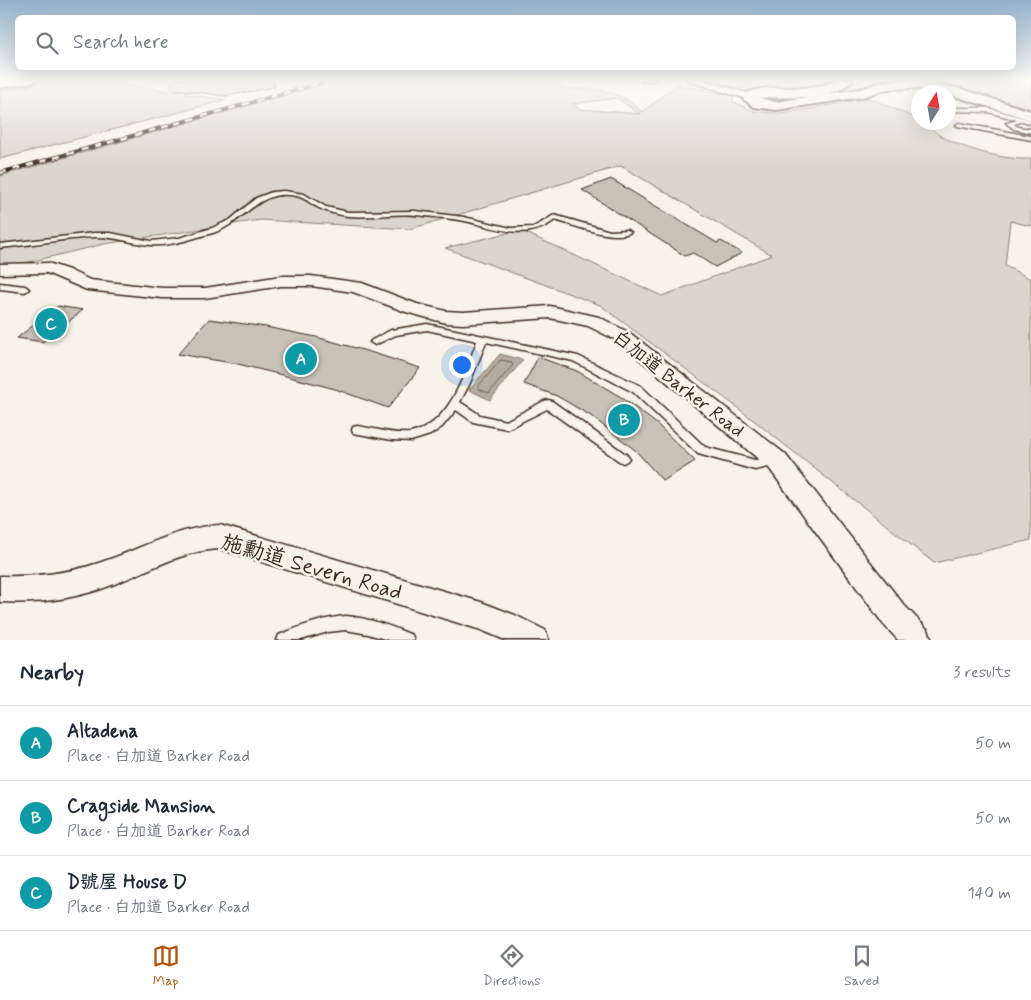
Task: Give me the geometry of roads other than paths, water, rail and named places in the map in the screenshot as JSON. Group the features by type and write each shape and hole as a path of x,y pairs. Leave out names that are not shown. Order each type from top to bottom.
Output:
{"main road":[{"path":"1009,109 1031,116"}],"street":[{"name":"白加道 Barker Road","path":"0,269 48,268 87,285 162,293 205,293 280,281 311,281 356,287 412,308 446,317 463,318 539,312 579,317 605,326 624,337 777,461 894,614 918,640"},
{"name":"施勳道 Severn Road","path":"0,589 36,590 74,584 113,571 186,540 220,538 481,616 506,625 535,640"}],"lane":[{"path":"956,109 988,110 1031,122"},
{"path":"1031,122 1014,121 1008,123 1016,128 1031,131"},
{"path":"959,125 1031,138"},
{"path":"0,246 94,235 110,235 150,243 171,241 215,230 232,220 258,199 272,194 284,193 302,195 328,209 354,215 415,213 464,219 498,228 516,230 540,227 554,216 610,233 627,232"},
{"path":"0,286 25,289"},
{"path":"374,342 394,332 427,327 575,358 637,389 702,450 755,465 777,461"},
{"path":"356,430 410,437 436,427 455,404 483,338"},
{"path":"455,404 477,419 507,425 548,404 623,458"},
{"path":"284,640 326,626 348,623 368,627 407,640"}],"water":[{"path":"500,354 523,360 490,400 469,390"}],"railway":[{"path":"0,173 229,109"}],"place":[{"name":"D號屋 House D","path":"51,324"},
{"name":"Altadena","path":"301,359"},
{"name":"Cragside Mansion","path":"624,420"}]}
